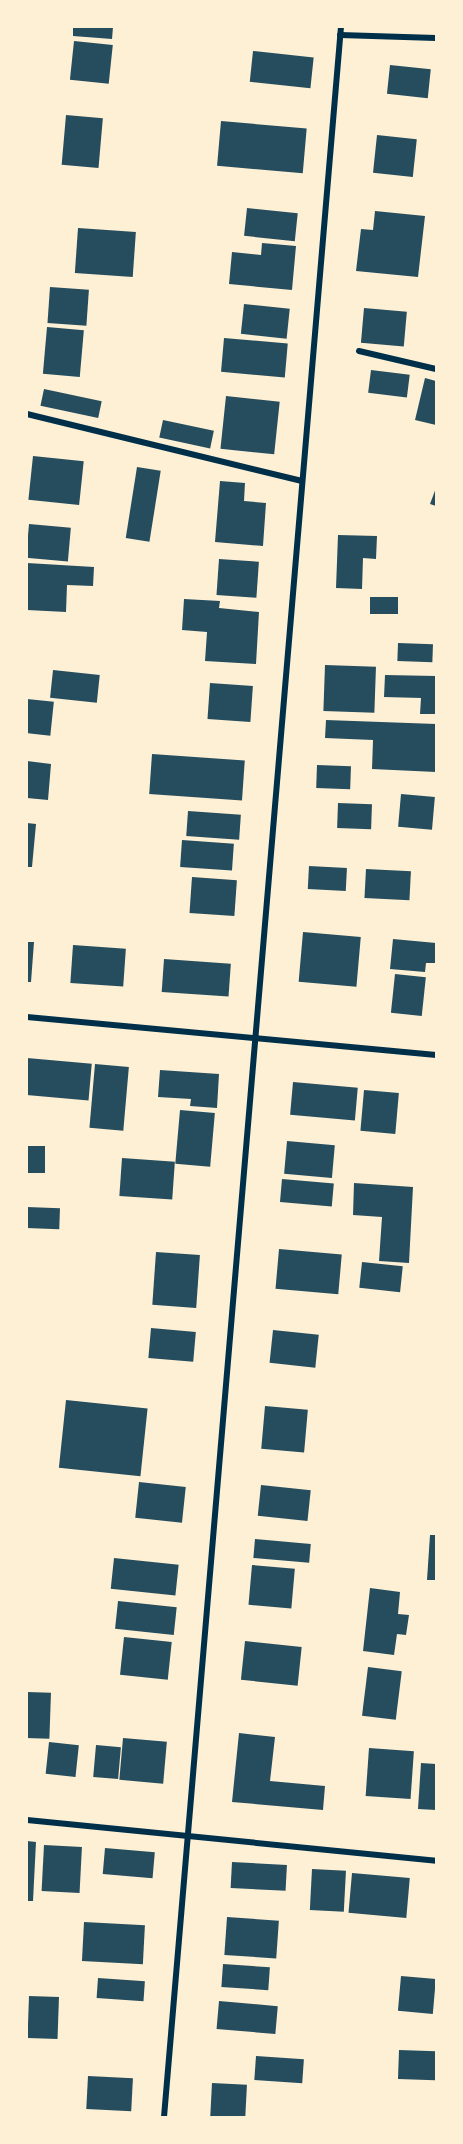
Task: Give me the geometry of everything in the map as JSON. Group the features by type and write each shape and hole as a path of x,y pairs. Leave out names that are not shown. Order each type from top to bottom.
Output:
{"street":[{"path":"164,2117 341,27"},
{"path":"340,35 436,38"},
{"path":"359,351 436,369"},
{"path":"27,414 302,481"},
{"path":"27,1017 436,1055"},
{"path":"27,1820 436,1861"}],"building":[{"path":"73,27 113,27 112,39 73,36"},
{"path":"74,41 113,45 109,84 70,80"},
{"path":"253,51 314,57 310,88 250,82"},
{"path":"390,65 431,69 428,98 387,94"},
{"path":"66,115 103,118 99,168 62,165"},
{"path":"221,121 307,128 303,173 217,166"},
{"path":"377,135 417,139 413,177 373,173"},
{"path":"247,208 298,213 295,241 244,236"},
{"path":"375,211 425,216 418,277 356,271 361,229 373,230"},
{"path":"78,228 136,232 133,277 75,273"},
{"path":"262,243 296,246 292,290 229,284 232,252 261,255"},
{"path":"50,287 89,290 86,326 47,323"},
{"path":"244,304 290,309 287,339 241,334"},
{"path":"364,308 407,312 404,347 361,343"},
{"path":"47,327 84,330 80,377 43,374"},
{"path":"224,338 288,344 285,377 221,372"},
{"path":"371,370 410,375 407,398 368,393"},
{"path":"425,378 436,381 436,425 415,420"},
{"path":"44,389 102,401 98,418 40,406"},
{"path":"226,396 280,402 274,454 220,449"},
{"path":"163,420 214,431 210,448 159,438"},
{"path":"33,456 84,461 79,505 28,500"},
{"path":"137,467 161,471 149,542 126,538"},
{"path":"220,481 245,483 244,501 266,503 263,546 215,542"},
{"path":"436,488 436,506 430,504"},
{"path":"29,524 71,528 68,562 27,558"},
{"path":"338,535 377,536 376,559 363,558 362,589 336,588"},
{"path":"219,559 259,562 256,598 216,595"},
{"path":"27,563 94,567 93,586 67,585 66,612 27,610"},
{"path":"370,597 398,597 398,614 370,614"},
{"path":"184,599 220,601 219,608 259,612 256,664 205,661 207,632 182,630"},
{"path":"398,643 433,644 432,662 397,661"},
{"path":"325,665 376,667 374,713 323,711"},
{"path":"53,670 100,675 97,703 50,698"},
{"path":"385,675 436,676 436,714 420,714 421,698 384,697"},
{"path":"210,683 253,686 250,722 207,719"},
{"path":"27,699 54,702 50,736 27,733"},
{"path":"326,720 436,724 436,772 372,769 373,740 325,738"},
{"path":"152,754 245,760 242,800 149,794"},
{"path":"27,761 51,764 48,800 27,798"},
{"path":"317,765 351,766 350,789 316,788"},
{"path":"401,794 435,797 432,830 398,827"},
{"path":"338,803 372,804 371,829 337,828"},
{"path":"188,811 241,815 239,840 186,836"},
{"path":"27,823 36,824 32,867 27,867"},
{"path":"182,840 234,844 232,871 180,867"},
{"path":"309,866 347,868 346,891 308,889"},
{"path":"366,869 411,871 409,900 364,898"},
{"path":"192,877 237,880 234,916 189,913"},
{"path":"303,932 361,937 356,987 299,982"},
{"path":"393,939 436,943 436,963 426,963 425,972 390,969"},
{"path":"27,942 34,942 31,982 27,982"},
{"path":"73,945 126,949 123,987 70,983"},
{"path":"164,959 231,964 229,997 162,992"},
{"path":"395,974 426,977 422,1016 391,1013"},
{"path":"27,1058 92,1064 89,1101 27,1095"},
{"path":"95,1064 129,1067 123,1131 89,1128"},
{"path":"160,1070 219,1074 217,1108 190,1106 191,1099 158,1097"},
{"path":"293,1082 358,1088 355,1121 290,1115"},
{"path":"364,1090 399,1093 395,1134 360,1131"},
{"path":"180,1110 215,1113 210,1167 175,1164"},
{"path":"287,1141 335,1145 332,1178 284,1174"},
{"path":"27,1146 45,1146 45,1173 27,1173"},
{"path":"122,1158 175,1162 172,1200 119,1196"},
{"path":"282,1179 334,1184 332,1206 280,1202"},
{"path":"354,1183 413,1187 409,1263 379,1261 382,1217 353,1215"},
{"path":"27,1207 60,1208 59,1229 27,1228"},
{"path":"279,1249 342,1254 338,1294 276,1289"},
{"path":"156,1252 200,1255 196,1308 152,1305"},
{"path":"362,1262 403,1266 400,1292 359,1288"},
{"path":"151,1328 196,1332 193,1362 148,1358"},
{"path":"273,1330 319,1335 315,1368 270,1363"},
{"path":"66,1400 148,1409 140,1476 59,1468"},
{"path":"265,1406 308,1410 304,1453 261,1449"},
{"path":"139,1482 186,1487 182,1523 135,1518"},
{"path":"261,1485 311,1490 307,1521 258,1516"},
{"path":"430,1535 436,1535 436,1580 427,1580"},
{"path":"255,1539 311,1544 309,1563 253,1558"},
{"path":"114,1558 179,1565 175,1596 111,1589"},
{"path":"252,1565 295,1569 291,1609 249,1605"},
{"path":"370,1588 400,1592 398,1614 409,1615 406,1635 397,1634 394,1655 363,1651"},
{"path":"118,1601 177,1607 174,1635 115,1629"},
{"path":"124,1637 172,1642 168,1680 120,1675"},
{"path":"245,1641 302,1647 298,1686 241,1680"},
{"path":"368,1667 402,1671 396,1720 362,1716"},
{"path":"27,1692 51,1693 49,1739 27,1738"},
{"path":"239,1733 275,1737 270,1781 325,1786 323,1810 232,1802"},
{"path":"123,1738 167,1742 163,1784 119,1780"},
{"path":"49,1742 79,1745 75,1777 46,1774"},
{"path":"96,1745 121,1747 118,1779 93,1777"},
{"path":"369,1748 414,1751 411,1799 366,1796"},
{"path":"421,1763 436,1764 436,1810 418,1809"},
{"path":"27,1841 36,1842 33,1901 27,1901"},
{"path":"44,1845 82,1847 80,1893 42,1891"},
{"path":"105,1848 155,1852 153,1878 103,1874"},
{"path":"232,1862 287,1865 286,1891 231,1888"},
{"path":"312,1869 346,1871 344,1912 310,1910"},
{"path":"352,1873 410,1878 406,1918 349,1913"},
{"path":"227,1917 279,1921 276,1959 224,1955"},
{"path":"84,1922 145,1925 143,1964 82,1961"},
{"path":"223,1964 270,1967 268,1990 221,1987"},
{"path":"401,1976 436,1979 433,2014 398,2011"},
{"path":"98,1978 145,1981 143,2001 97,1998"},
{"path":"29,1996 59,1997 58,2039 28,2038"},
{"path":"219,2001 278,2006 275,2034 217,2029"},
{"path":"399,2050 436,2051 435,2080 398,2079"},
{"path":"256,2056 304,2059 302,2083 254,2080"},
{"path":"88,2076 133,2078 131,2111 86,2109"},
{"path":"212,2083 247,2085 245,2117 210,2117"}]}
